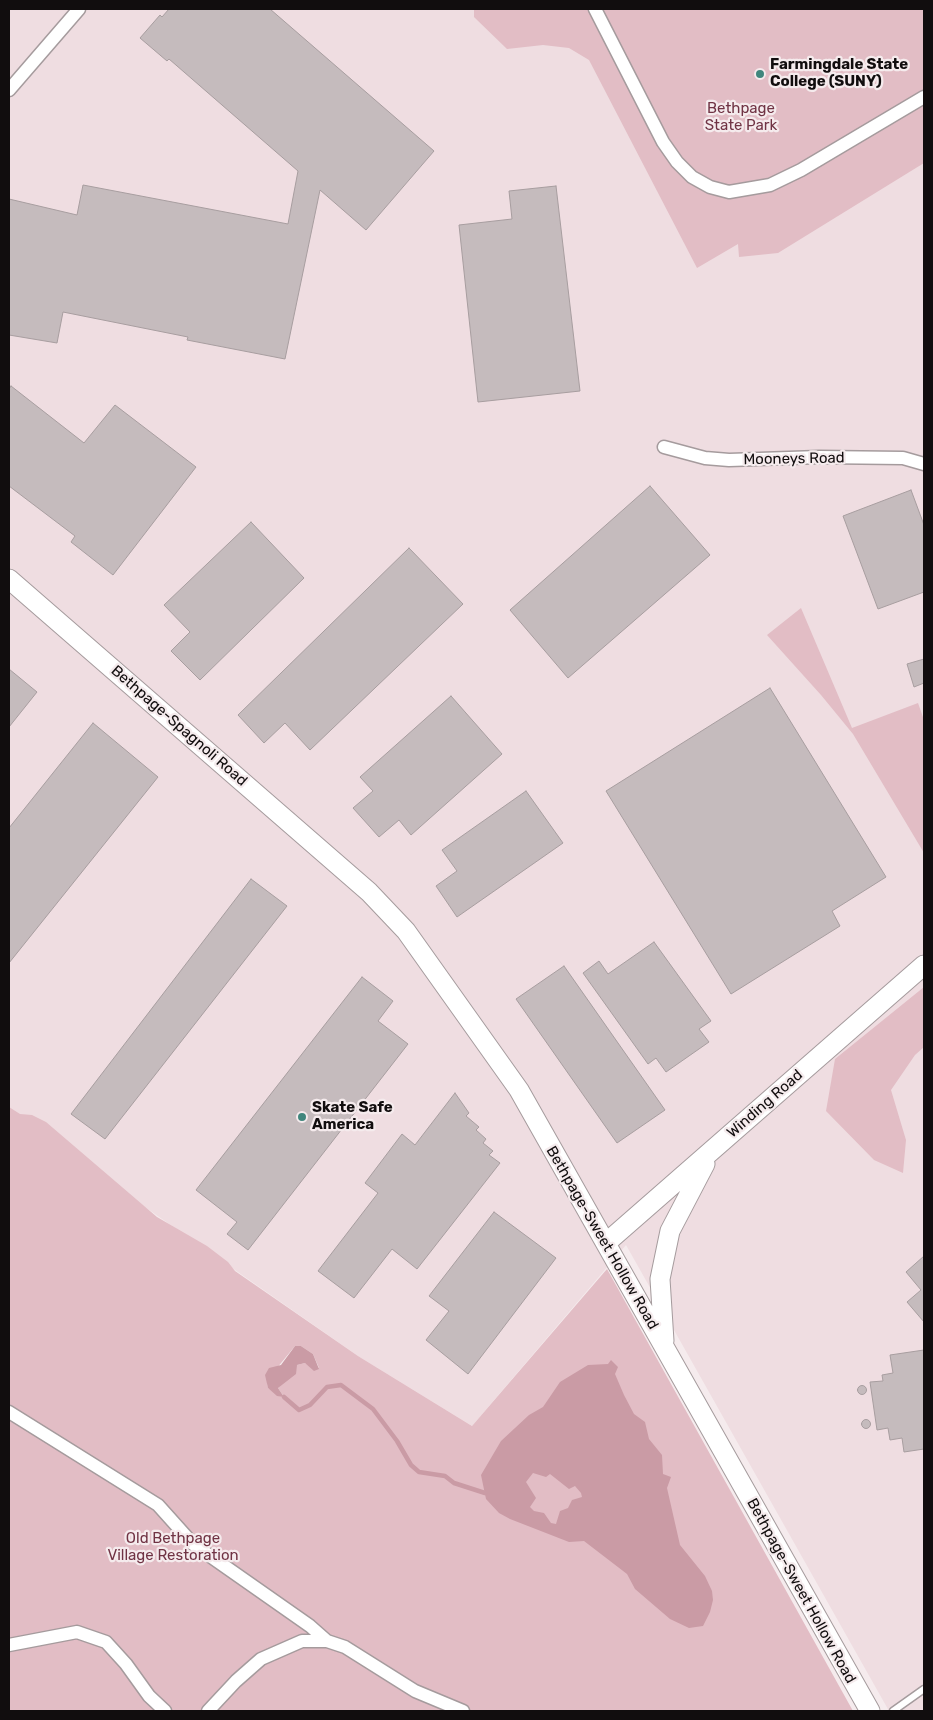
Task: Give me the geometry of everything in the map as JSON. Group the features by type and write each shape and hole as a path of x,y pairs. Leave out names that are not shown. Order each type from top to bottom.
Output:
{"main road":[{"name":"Bethpage-Spagnoli Road","path":"9,579 275,810"},
{"name":"Bethpage-Sweet Hollow Road","path":"275,810 378,900 406,931 519,1090 868,1710"},
{"name":"Winding Road","path":"606,1243 924,965"},
{"path":"664,1347 660,1279 670,1231 714,1150"}],"street":[{"path":"9,90 79,9"},
{"path":"595,9 664,142 677,162 692,177 719,190 729,192 770,184 801,170 924,97"},
{"name":"Mooneys Road","path":"664,447 705,458 729,460 903,458 924,464"},
{"path":"9,1412 158,1505 193,1544 310,1626 327,1641"},
{"path":"9,1645 77,1632 106,1642 126,1664 149,1696 167,1711"},
{"path":"208,1711 236,1681 261,1659 302,1641 327,1641 345,1647 415,1691 463,1711"}],"lane":[{"path":"893,1711 924,1689"}],"shaded area":[{"path":"9,9 924,9 924,1711 889,1711 626,1245 472,1426 358,1356 9,1112"},
{"path":"295,1346 301,1346 313,1354 319,1369 314,1371 305,1363 297,1365 296,1374 278,1388 284,1397 277,1396 268,1388 265,1375 269,1368 281,1365"},
{"path":"611,1360 618,1367 615,1374 624,1395 634,1414 645,1422 649,1439 662,1455 663,1474 671,1477 667,1488 680,1545 705,1576 712,1591 713,1600 710,1612 703,1626 689,1628 670,1619 635,1589 627,1574 584,1541 569,1542 510,1519 499,1513 486,1499 481,1475 501,1441 529,1415 543,1407 560,1382 588,1365 608,1364","holes":["533,1473 546,1477 550,1474 569,1489 575,1486 582,1497 572,1500 568,1508 560,1511 556,1524 551,1523 544,1513 534,1511 530,1507 536,1498 526,1482"]}],"green space":[{"name":"Bethpage State Park","path":"474,9 924,9 924,163 778,253 739,257 738,244 697,268 589,60 569,48 543,45 507,49 474,17"},
{"path":"801,608 852,728 918,703 924,720 924,853 853,734 767,635"},
{"path":"924,987 924,1047 915,1055 891,1090 906,1140 903,1173 874,1160 826,1111 835,1059"},
{"name":"Old Bethpage Village Restoration","path":"9,1107 20,1114 32,1115 46,1122 157,1217 207,1246 228,1262 235,1271 358,1356 472,1426 607,1269 853,1711 9,1711","holes":["295,1346 301,1346 313,1354 319,1368 305,1363 297,1365 278,1388 284,1397 268,1388 267,1380"]}],"building":[{"path":"169,9 270,9 434,151 366,230 320,190 285,359 187,340 188,337 63,312 57,343 9,335 9,199 77,215 83,185 288,224 298,171 169,59 167,61 140,38 160,15 162,17"},
{"path":"556,186 580,391 478,402 459,225 512,219 509,191"},
{"path":"11,386 84,443 115,405 196,467 113,575 71,542 75,536 9,486 9,389"},
{"path":"650,486 710,555 568,678 510,610"},
{"path":"911,490 924,525 924,592 878,609 843,516"},
{"path":"251,522 304,578 200,680 171,651 190,632 164,605"},
{"path":"409,548 463,604 310,750 285,723 264,743 238,715"},
{"path":"924,659 924,683 914,687 907,664"},
{"path":"9,669 37,692 9,727"},
{"path":"770,688 886,877 832,911 840,926 731,994 606,791"},
{"path":"451,696 502,754 411,835 399,820 379,837 353,808 373,791 360,777"},
{"path":"93,723 158,777 9,963 9,828"},
{"path":"526,791 563,843 457,917 436,886 457,871 442,850"},
{"path":"251,879 287,906 105,1139 71,1114"},
{"path":"654,942 711,1021 699,1029 709,1042 666,1072 656,1058 648,1064 583,973 599,961 608,974"},
{"path":"564,966 665,1110 617,1143 516,999"},
{"name":"Skate Safe America","path":"362,977 393,1001 378,1021 408,1044 248,1250 227,1234 237,1222 196,1190"},
{"path":"455,1093 469,1113 466,1116 479,1127 476,1130 486,1139 483,1143 493,1151 489,1155 500,1163 417,1269 392,1249 354,1298 318,1271 378,1193 365,1183 402,1134 415,1145"},
{"path":"494,1212 556,1258 468,1374 426,1340 449,1311 429,1296"},
{"path":"924,1256 924,1322 907,1302 921,1290 906,1272"},
{"path":"924,1350 924,1449 904,1452 902,1438 890,1440 888,1428 877,1430 870,1382 883,1381 882,1375 893,1373 890,1355"},
{"path":"862,1385 867,1390 862,1395 857,1390"},
{"path":"866,1419 871,1424 866,1429 861,1424"}],"waterway":[{"path":"284,1397 299,1410 310,1405 327,1387 341,1385 373,1409 397,1441 411,1465 419,1472 445,1476 454,1483 485,1493"}],"place":[{"name":"Farmingdale State College (SUNY)","path":"760,74"},
{"name":"Skate Safe America","path":"302,1117"}]}
